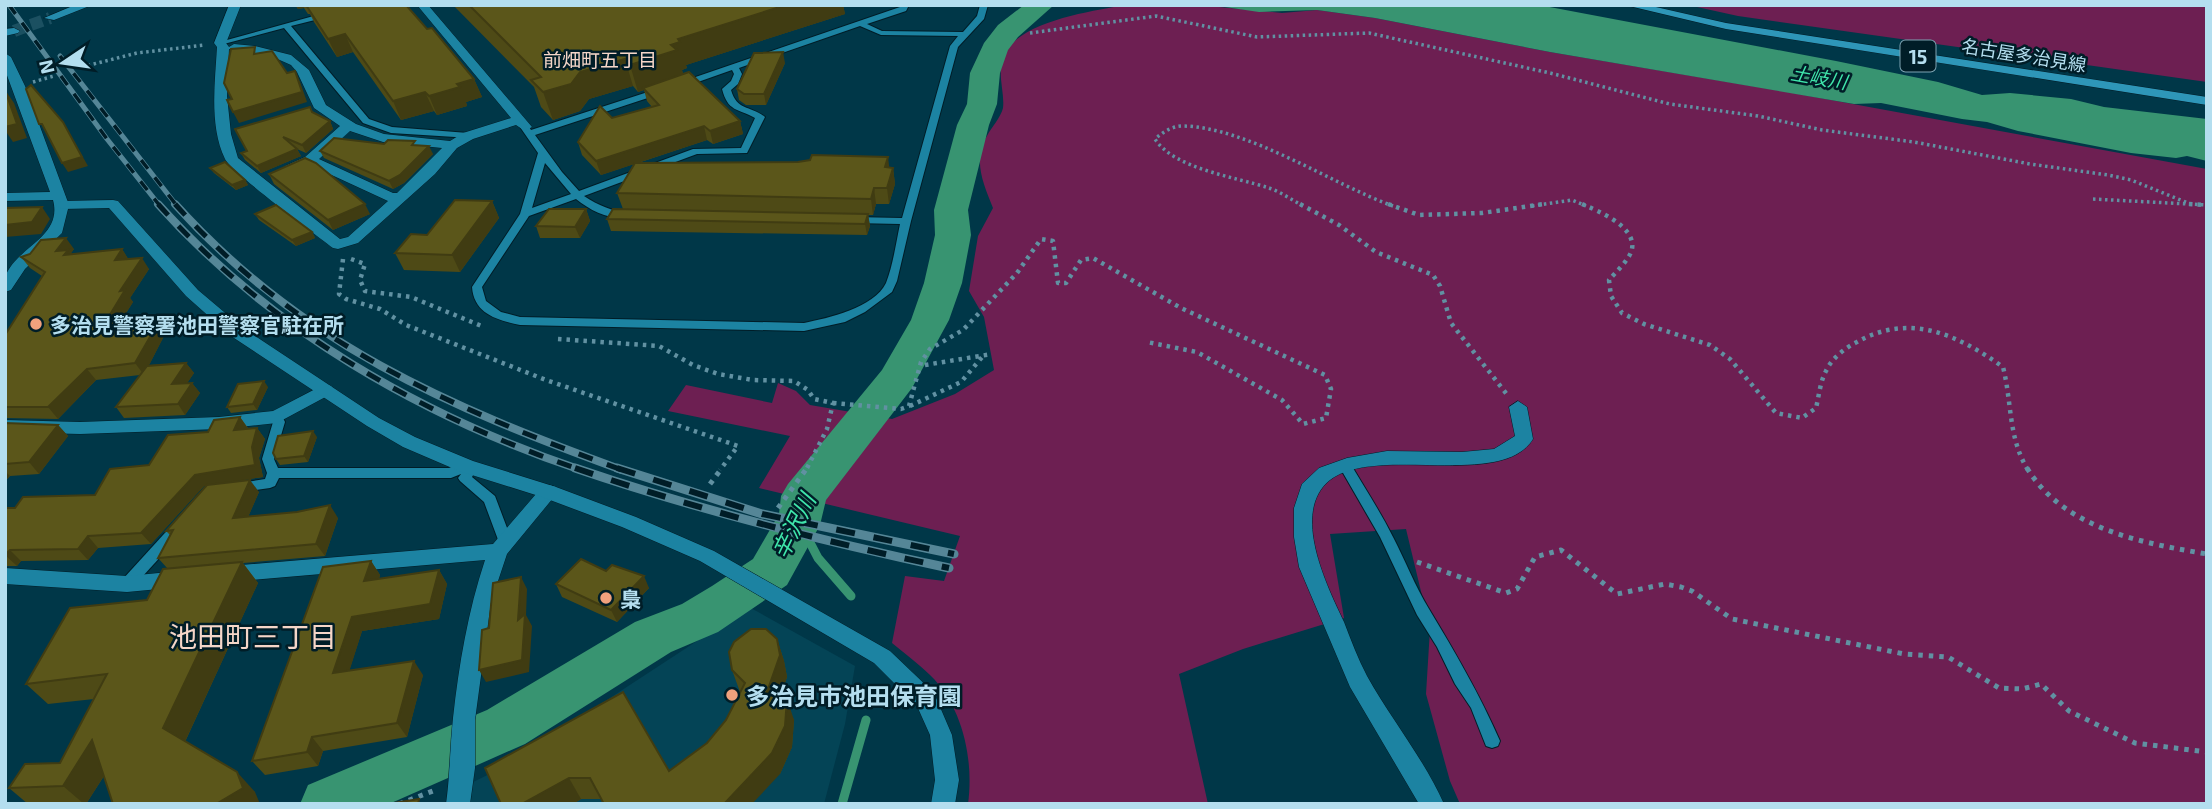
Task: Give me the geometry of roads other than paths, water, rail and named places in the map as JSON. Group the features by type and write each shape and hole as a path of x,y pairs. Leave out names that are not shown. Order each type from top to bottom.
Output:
{"main road":[{"path":"50,18 87,5"},
{"name":"名古屋多治見線","path":"1630,5 1726,26 2207,101"}],"street":[{"path":"235,5 222,45 221,96 231,132 232,159 343,251 452,145 468,136 524,127"},
{"path":"422,5 524,127"},
{"path":"222,45 278,53 295,63 307,75 311,108 347,127 378,139 452,145"},
{"path":"5,57 19,86 60,200 55,233 20,266 5,286"},
{"path":"5,91 19,86"},
{"path":"261,181 310,160 347,127"},
{"path":"310,160 391,197 400,197"},
{"path":"5,197 113,204 192,293 237,332 409,442 469,467 549,492 708,556 882,657 926,700 941,735 947,779 943,804"},
{"path":"5,426 93,428 219,423 277,417 325,390"},
{"path":"1432,804 1358,680 1309,567 1304,537 1304,508 1309,489 1326,473 1345,466 1387,458 1462,459 1498,454 1524,439 1518,407"},
{"path":"458,804 463,774 464,720 481,602 501,546 549,492"},
{"path":"5,576 127,584 501,546"}],"lane":[{"path":"636,216 610,215 575,195 524,127 701,78 903,9 905,5"},
{"path":"543,153 525,214 478,287 477,295 484,307 500,316 520,321 804,327 841,319 861,310 887,292 954,46 962,34 981,17 984,5"},
{"path":"222,45 336,12"},
{"path":"861,24 881,33 962,34"},
{"path":"286,25 366,121 391,130 468,136"},
{"path":"726,89 735,82 738,74 734,67"},
{"path":"701,78 726,89"},
{"path":"525,214 696,151 744,151 760,117 752,111 737,109 729,103 726,89"},
{"path":"838,220 906,221"},
{"path":"223,490 270,483 274,473 268,459 279,422 277,417"},
{"path":"1345,466 1396,557 1422,611 1443,643 1460,680 1477,705 1492,741"},
{"path":"274,473 451,472 469,467"},
{"path":"469,467 465,478 490,499 501,546"},
{"path":"127,584 192,512"}],"water":[{"name":"土岐川","path":"1211,5 1539,5 1836,61 1938,82 1982,95 2010,93 2071,99 2104,107 2207,119 2207,161 2187,156 2176,158 2131,153 2018,131 1987,122 1881,103 1854,104 1550,52 1375,18 1317,10 1259,12"}],"waterway":[{"name":"辛沢川","path":"328,804 506,727 653,637 700,618 770,572 802,514 804,496 898,378 930,320 943,283 953,235 951,210 973,125 982,104 985,73 994,49 1008,31 1041,5"},
{"path":"797,525 804,531 818,558 851,596"},
{"path":"842,804 866,720"}],"tunnel":[{"path":"14,31 50,18"}],"railway":[{"path":"9,5 107,139 160,206"},
{"path":"60,56 177,206"},
{"path":"158,204 202,249 249,291 352,364 463,423 580,470"},
{"path":"175,204 223,253 274,296 326,333 381,366 497,422 622,470"},
{"path":"575,468 580,470"},
{"path":"617,468 762,514 954,554"},
{"path":"580,470 760,524 949,568"}],"place":[{"name":"多治見警察署池田警察官駐在所","path":"36,324"},
{"name":"梟","path":"606,598"},
{"name":"多治見市池田保育園","path":"732,695"}],"district":[{"name":"前畑町五丁目","path":"600,59"},
{"name":"池田町三丁目","path":"253,636"}]}
